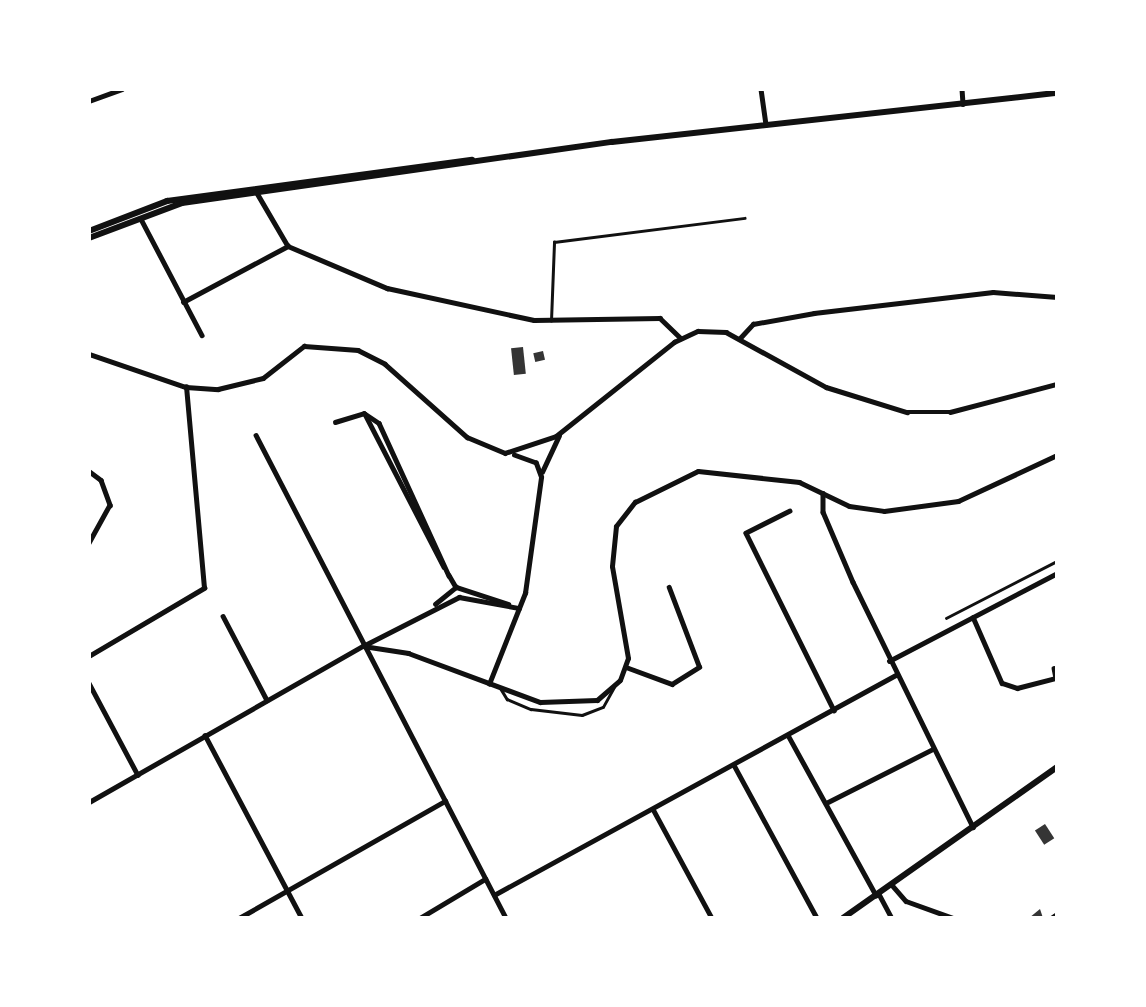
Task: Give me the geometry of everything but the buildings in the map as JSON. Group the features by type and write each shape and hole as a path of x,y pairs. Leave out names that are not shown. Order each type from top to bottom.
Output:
{"main road":[{"path":"89,230 167,201 766,125 1057,93"},
{"path":"89,238 139,215 257,193 491,160"},
{"path":"843,918 1057,766"}],"street":[{"path":"89,101 122,89"},
{"path":"761,89 766,125"},
{"path":"962,89 963,104"},
{"path":"257,193 288,246 387,288 495,316 551,321 660,318 681,337"},
{"path":"139,215 201,335"},
{"path":"183,302 288,246"},
{"path":"740,338 753,324 814,313 993,292 1057,297"},
{"path":"505,453 530,449 567,428 681,337 711,329 740,338 827,387 907,412 950,412 1057,384"},
{"path":"89,354 186,387 251,384 304,346 349,348 385,364 467,437 536,463 541,477"},
{"path":"89,656 204,588 186,387"},
{"path":"335,422 364,413"},
{"path":"364,413 456,587 519,608"},
{"path":"364,413 395,447 449,576"},
{"path":"489,685 519,608 541,477 550,448 567,428"},
{"path":"256,435 506,918"},
{"path":"363,646 408,653 501,689 567,705 590,702 614,687 626,667 628,640 611,547 616,526 635,502 712,469 799,482 860,510 925,508 1002,486 1057,455"},
{"path":"89,471 101,480 110,505 89,543"},
{"path":"823,494 826,520 889,661 973,827"},
{"path":"790,511 746,533 834,710"},
{"path":"889,661 1057,572"},
{"path":"432,607 456,587"},
{"path":"626,667 667,684 699,667 669,588"},
{"path":"89,802 432,607 459,597 519,608"},
{"path":"223,616 267,700"},
{"path":"973,617 1002,683 1017,688 1057,678 1054,668"},
{"path":"494,895 896,675"},
{"path":"89,683 138,775"},
{"path":"205,735 302,918"},
{"path":"788,735 892,918"},
{"path":"826,803 933,749"},
{"path":"734,765 817,918"},
{"path":"239,918 445,801"},
{"path":"653,809 712,918"},
{"path":"420,918 485,879"},
{"path":"892,885 906,901 953,918"},
{"path":"1051,918 1057,914"}],"lane":[{"path":"551,321 554,242 744,218"},
{"path":"946,618 1057,561"},
{"path":"501,689 507,699 531,709 582,715 603,707 614,687"}]}
